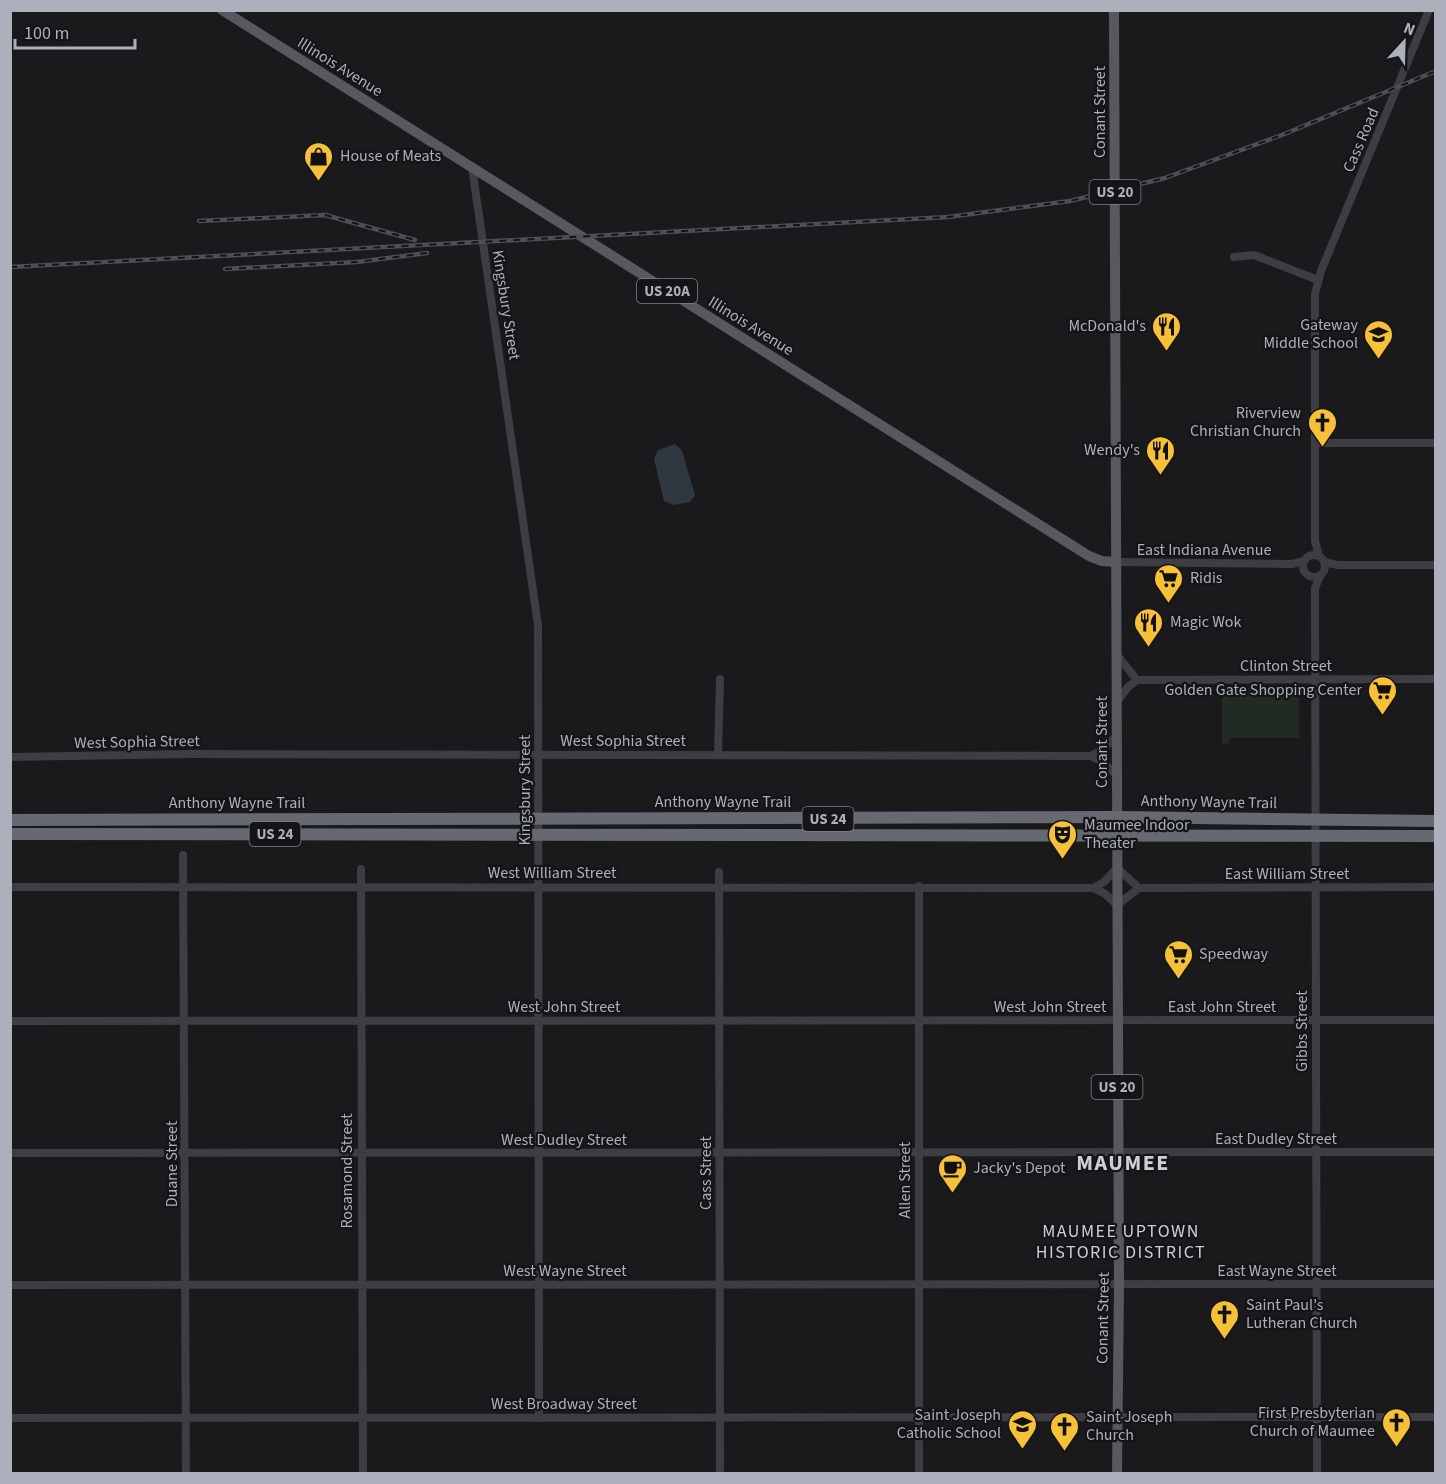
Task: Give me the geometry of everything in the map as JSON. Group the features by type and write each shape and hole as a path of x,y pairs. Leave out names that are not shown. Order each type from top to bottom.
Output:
{"highway":[{"name":"Anthony Wayne Trail","path":"10,820 1117,818 1436,821"},
{"name":"Anthony Wayne Trail","path":"10,834 1436,836"}],"main road":[{"name":"Illinois Avenue","path":"222,10 1089,556 1116,562"},
{"name":"Conant Street","path":"1114,10 1119,1285 1117,1473"}],"street":[{"name":"Cass Road","path":"1318,280 1429,10"},
{"name":"Kingsbury Street","path":"472,167 538,625 539,1418"},
{"path":"1234,257 1254,255 1318,280 1314,305 1315,541 1322,566"},
{"path":"1315,443 1436,443"},
{"path":"1315,541 1307,558 1306,573 1322,566 1338,565 1436,565"},
{"name":"East Indiana Avenue","path":"1116,562 1292,564 1307,558 1322,566"},
{"name":"East Indiana Avenue","path":"1292,564 1306,573"},
{"name":"Gibbs Street","path":"1317,1473 1315,588 1322,566"},
{"name":"Gibbs Street","path":"1306,573 1315,588"},
{"path":"1116,703 1128,687 1137,680 1117,655"},
{"path":"718,755 720,679"},
{"name":"Clinton Street","path":"1137,680 1436,679"},
{"path":"1091,756 1101,751 1117,736"},
{"name":"West Sophia Street","path":"10,757 191,754 1091,756"},
{"path":"1091,756 1104,763 1117,776"},
{"name":"Duane Street","path":"183,855 186,1021 186,1473"},
{"path":"1117,868 1139,888 1117,905 1104,893 1093,888 1104,882 1117,868"},
{"name":"Rosamond Street","path":"361,869 361,1418 363,1473"},
{"name":"Cass Street","path":"719,872 720,1473"},
{"name":"West William Street","path":"10,886 1093,888"},
{"name":"Allen Street","path":"919,886 919,1473"},
{"name":"East William Street","path":"1139,888 1436,887"},
{"name":"West John Street","path":"10,1021 1117,1020"},
{"name":"East John Street","path":"1117,1020 1436,1020"},
{"name":"East Dudley Street","path":"1118,1153 1436,1152"},
{"name":"West Dudley Street","path":"10,1153 1118,1153"},
{"name":"East Wayne Street","path":"1119,1285 1436,1284"},
{"name":"West Wayne Street","path":"10,1285 1119,1285"},
{"name":"West Broadway Street","path":"10,1418 1436,1417"}],"shaded area":[{"path":"675,444 682,451 695,495 690,502 674,505 664,501 654,459 658,450"},
{"path":"1222,688 1299,688 1299,738 1230,738 1229,744 1222,744"}],"railway":[{"path":"10,267 948,217 1070,201 1165,178 1282,135 1436,71"},
{"path":"199,221 325,215 415,240"},
{"path":"225,269 357,262 427,253"}],"place":[{"name":"House of Meats","path":"319,182"},
{"name":"McDonald's","path":"1167,352"},
{"name":"Gateway Middle School","path":"1379,360"},
{"name":"Riverview Christian Church","path":"1322,448"},
{"name":"Wendy's","path":"1161,476"},
{"name":"Ridis","path":"1169,604"},
{"name":"Magic Wok","path":"1149,648"},
{"name":"Golden Gate Shopping Center","path":"1383,716"},
{"name":"Maumee Indoor Theater","path":"1063,860"},
{"name":"Speedway","path":"1178,980"},
{"name":"Jacky's Depot","path":"952,1194"},
{"name":"Saint Paul's Lutheran Church","path":"1225,1340"},
{"name":"First Presbyterian Church of Maumee","path":"1396,1448"},
{"name":"Saint Joseph Catholic School","path":"1022,1450"},
{"name":"Saint Joseph Church","path":"1065,1452"}],"district":[{"name":"MAUMEE","path":"1123,1163"},
{"name":"MAUMEE UPTOWN HISTORIC DISTRICT","path":"1121,1241"}]}
